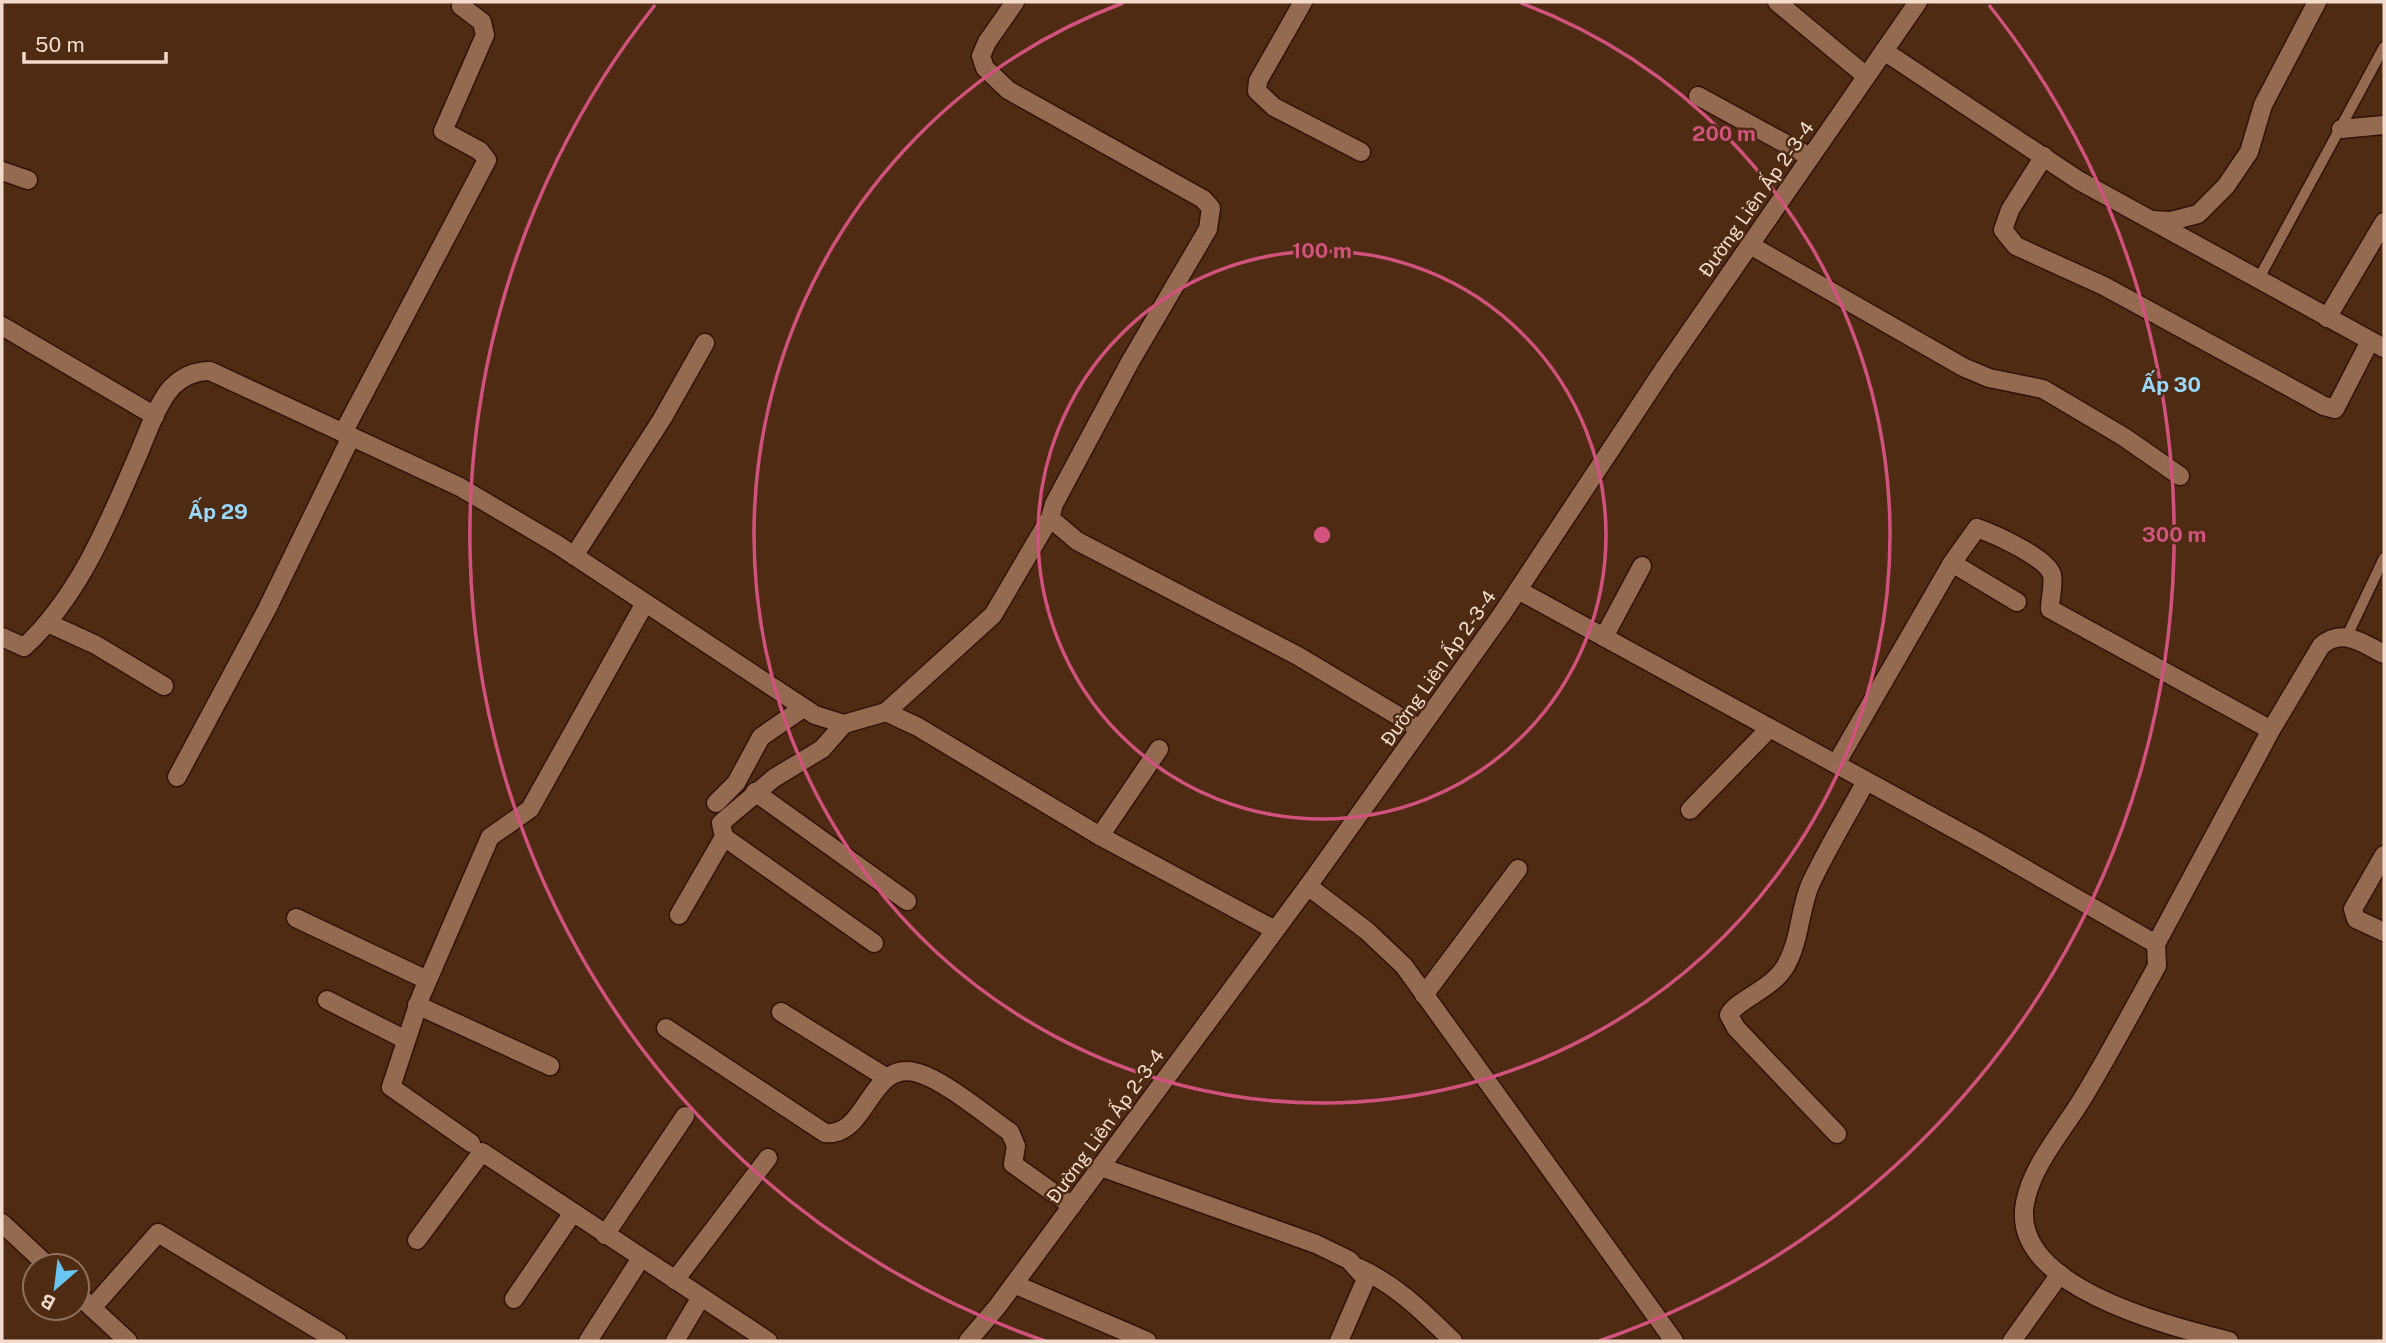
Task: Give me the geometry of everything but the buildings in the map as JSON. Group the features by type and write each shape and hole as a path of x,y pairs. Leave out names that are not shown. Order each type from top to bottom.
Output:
{"street":[{"path":"177,777 267,609 347,435 486,160 480,151 443,131 485,34 482,22 461,6 462,2"},
{"path":"2,637 24,647 47,623 104,534 155,416 171,388 194,371 210,371 460,487 574,556 803,708 825,719 844,724 886,712 993,615 1050,518 1054,504 1124,374 1208,229 1211,208 1203,199 1008,90 985,68 981,57 987,42 1015,2"},
{"path":"1303,2 1258,80 1257,91 1274,107 1361,152"},
{"path":"1777,2 1866,76"},
{"name":"Đường Liên Ấp 2-3-4","path":"968,1341 1101,1167 1420,729 1518,590 1917,2"},
{"path":"2151,220 2171,221 2198,214 2226,186 2249,152 2263,105 2317,2"},
{"path":"1884,51 2044,156 2151,220 2377,344 2335,409 2324,406 2104,286 2016,246 2003,230 2010,210 2044,156"},
{"path":"1698,96 1810,157"},
{"path":"2341,129 2384,125"},
{"path":"2,171 28,180"},
{"path":"2327,318 2384,222"},
{"path":"1750,245 1963,367 1989,378 2043,389 2124,437 2180,476"},
{"path":"2,326 155,416"},
{"path":"574,556 662,419 705,343"},
{"path":"1050,518 1076,541 1297,656 1420,729"},
{"path":"1836,764 1952,563 1977,528 1993,533 2049,567 2053,579 2050,609 2271,730"},
{"path":"1952,563 2017,602"},
{"path":"1604,637 1642,566"},
{"path":"1518,590 1836,764 2156,944"},
{"path":"471,1143 391,1087 406,1040 427,980 490,837 530,809 645,603"},
{"path":"47,623 96,645 164,686"},
{"path":"2229,1341 2206,1338 2121,1308 2070,1283 2036,1253 2026,1233 2024,1206 2031,1180 2082,1098 2157,966 2156,944 2271,730 2321,646 2331,637 2347,636 2384,654"},
{"path":"716,803 736,783 761,737 803,708"},
{"path":"886,712 918,727 1101,836 1275,930"},
{"path":"678,915 723,836 721,823 755,792 822,748 844,724"},
{"path":"1690,810 1770,728"},
{"path":"1101,836 1159,749"},
{"path":"1837,1134 1736,1028 1729,1015 1740,1003 1767,988 1786,965 1811,884 1866,781"},
{"path":"755,792 907,901"},
{"path":"723,836 874,943"},
{"path":"2384,855 2353,909 2356,919 2384,932"},
{"path":"1424,995 1518,869"},
{"path":"1308,886 1367,931 1404,966 1674,1341"},
{"path":"296,918 427,980"},
{"path":"327,1000 406,1040"},
{"path":"417,1006 550,1066"},
{"path":"780,1013 887,1078"},
{"path":"666,1028 825,1133 835,1134 848,1127 887,1078 908,1071 928,1076 1010,1132 1016,1146 1013,1164 1072,1206"},
{"path":"605,1235 685,1116"},
{"path":"418,1240 482,1152 701,1297 759,1339"},
{"path":"675,1280 768,1157"},
{"path":"1101,1167 1252,1219 1338,1255 1387,1281 1405,1294 1453,1341"},
{"path":"514,1299 572,1214"},
{"path":"2,1223 33,1252"},
{"path":"128,1341 92,1308 158,1233 337,1341"},
{"path":"588,1341 641,1258"},
{"path":"1339,1341 1348,1317 1363,1293 1366,1279 1359,1268"},
{"path":"2012,1341 2060,1274"},
{"path":"1014,1284 1147,1341"},
{"path":"675,1341 701,1297"}],"lane":[{"path":"2258,280 2384,47"},
{"path":"2347,636 2384,558"}],"district":[{"name":"Ấp 30","path":"2171,385"},
{"name":"Ấp 29","path":"218,512"}]}
